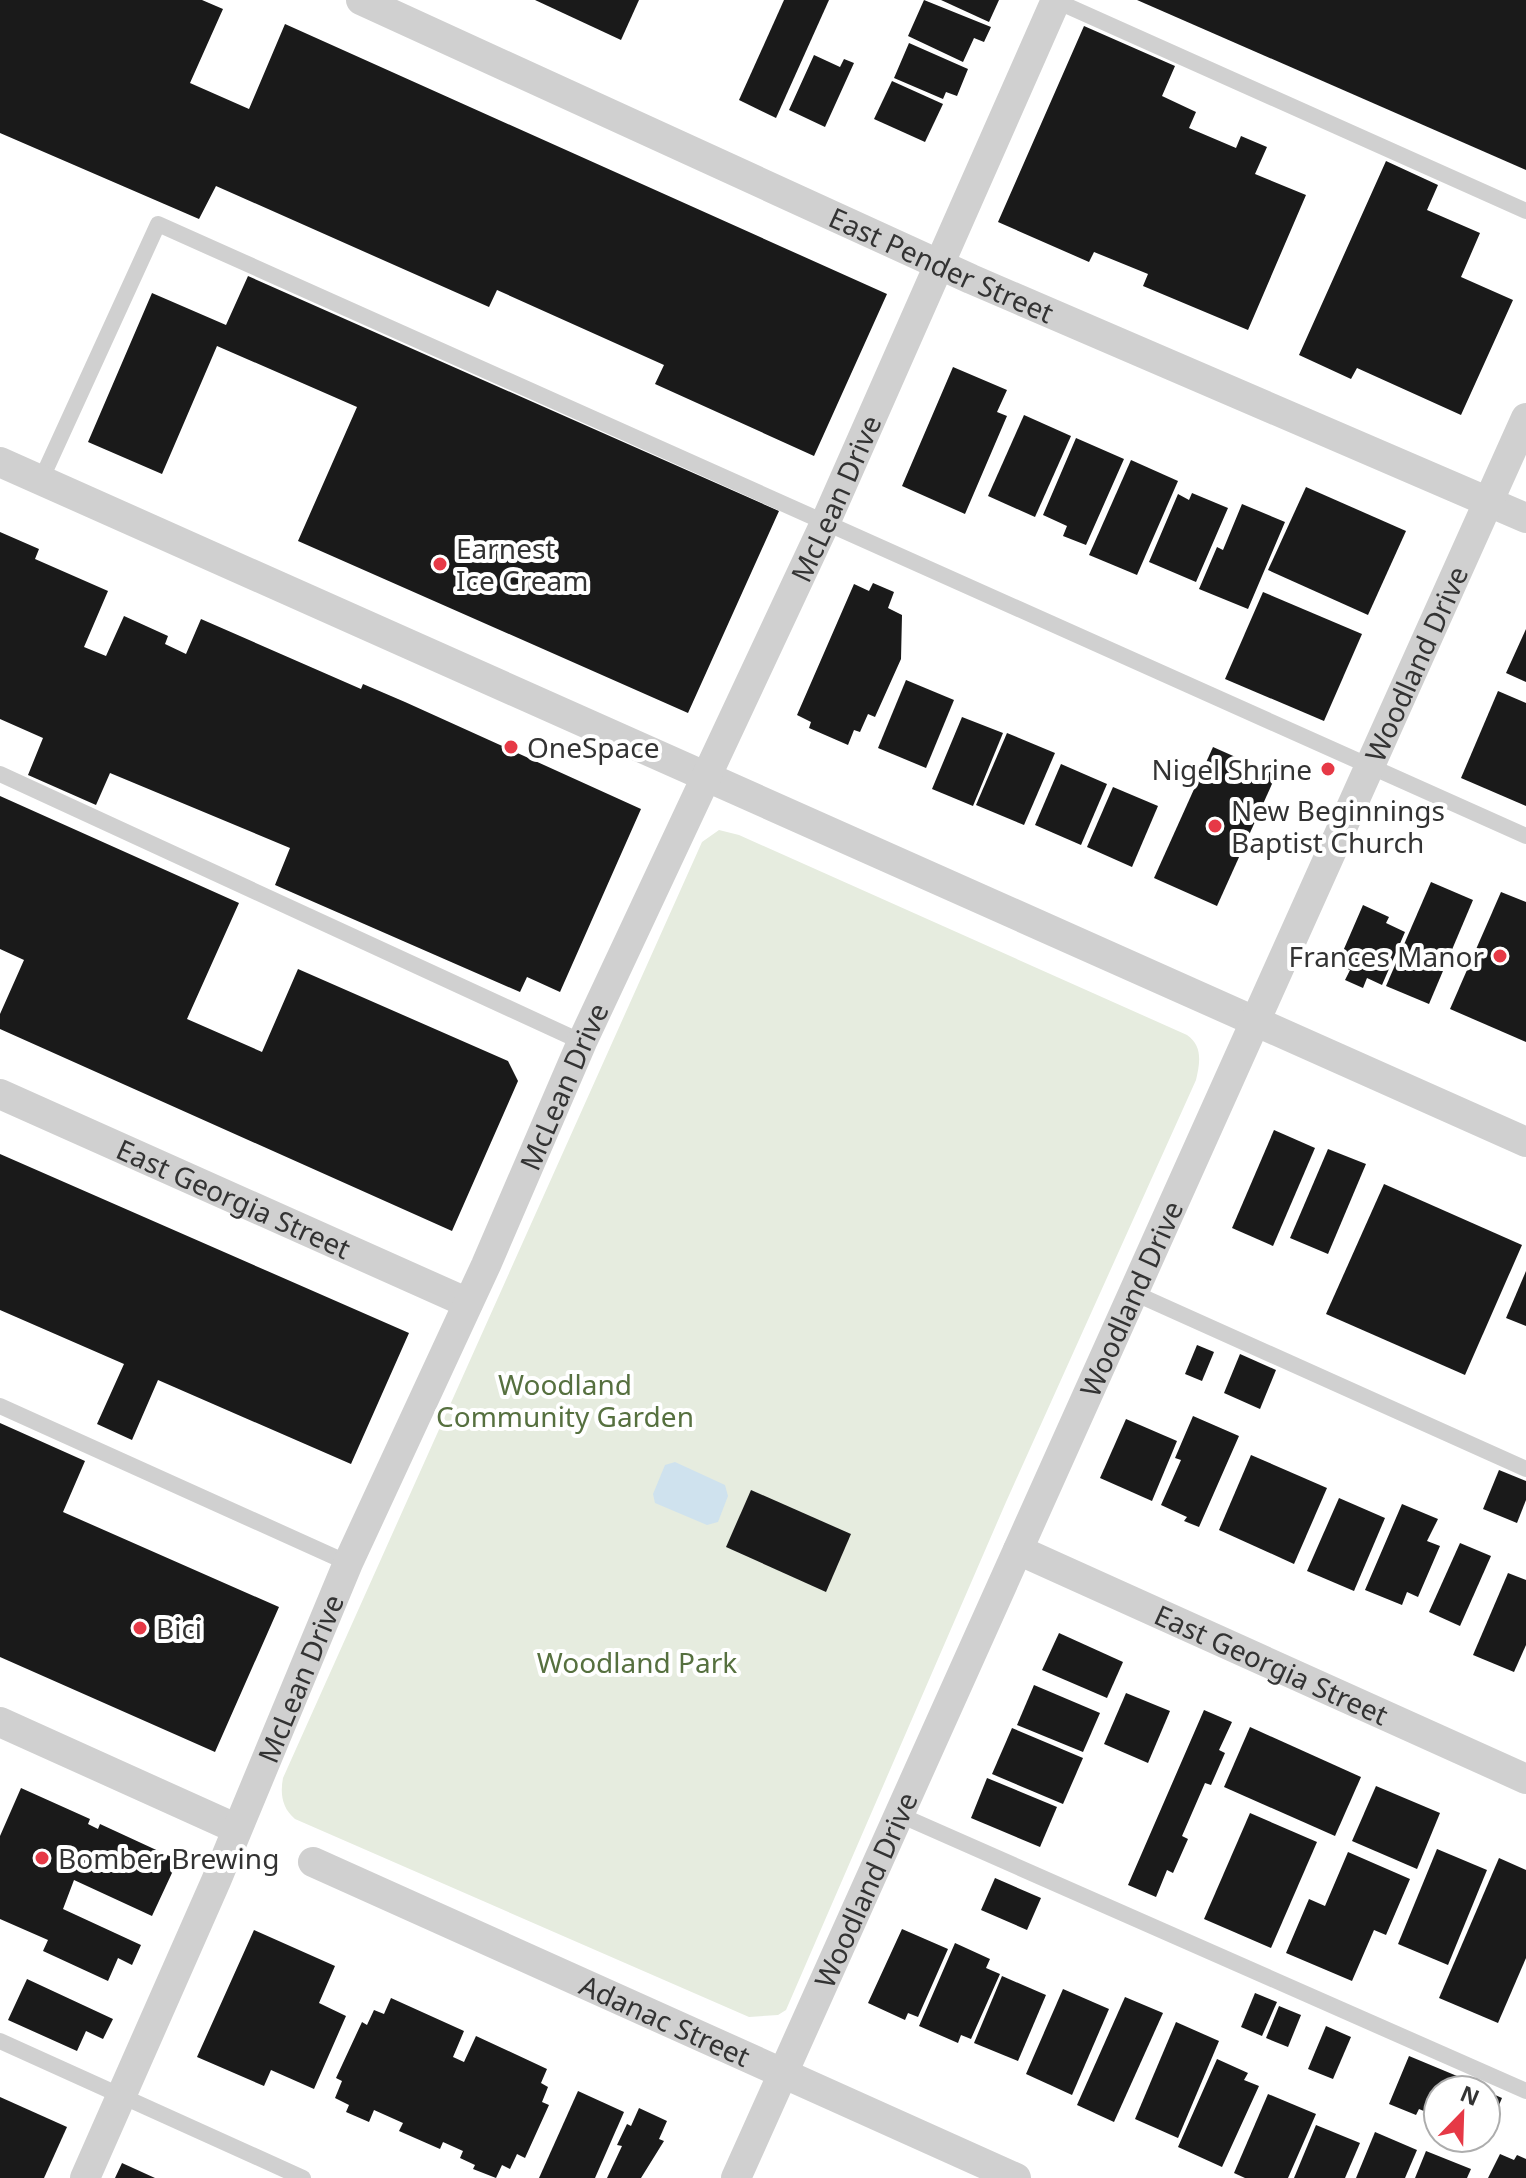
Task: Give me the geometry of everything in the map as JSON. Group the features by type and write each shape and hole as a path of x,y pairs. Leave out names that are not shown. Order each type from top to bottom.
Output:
{"street":[{"name":"East Pender Street","path":"361,0 941,265 1526,518"},
{"name":"McLean Drive","path":"85,2178 216,1881 235,1828 348,1563 468,1303 582,1042 826,521 1055,0"},
{"name":"Woodland Drive","path":"736,2178 1526,418"},
{"path":"0,462 705,778 1256,1019 1526,1142"},
{"name":"East Georgia Street","path":"0,1094 468,1303"},
{"name":"East Georgia Street","path":"1018,1550 1526,1779"},
{"path":"0,1722 235,1828"},
{"name":"Adanac Street","path":"313,1862 1016,2178"}],"lane":[{"path":"1055,0 1526,211"},
{"path":"41,480 158,224 1526,836"},
{"path":"0,774 582,1042"},
{"path":"1134,1293 1526,1469"},
{"path":"0,1406 348,1563"},
{"path":"900,1815 1526,2091"},
{"path":"0,2041 303,2178"}],"green space":[{"name":"Woodland Park","path":"719,830 739,835 1187,1035 1196,1044 1199,1055 1196,1080 1006,1502 786,2010 778,2015 749,2017 295,1819 285,1805 282,1790 283,1778 702,842"}],"water":[{"path":"675,1462 725,1485 728,1496 718,1522 707,1525 655,1503 653,1494 665,1465"}],"building":[{"path":"0,0 202,0 223,9 190,83 249,109 285,24 887,294 814,456 655,384 664,365 497,290 489,307 216,186 199,219 0,133"},
{"path":"535,0 639,0 621,40"},
{"path":"784,0 829,0 776,118 739,100"},
{"path":"924,0 991,27 984,42 974,38 963,62 908,36"},
{"path":"941,0 999,0 989,22"},
{"path":"1137,0 1526,0 1526,170"},
{"path":"1084,26 1175,66 1162,96 1196,112 1189,128 1236,148 1241,136 1267,147 1255,174 1306,195 1248,330 1143,286 1148,274 1094,252 1089,262 998,222"},
{"path":"909,43 968,69 957,96 946,92 943,99 894,78"},
{"path":"814,55 840,67 844,59 854,63 825,127 789,110"},
{"path":"892,81 943,104 925,142 874,119"},
{"path":"1386,161 1438,185 1427,210 1480,233 1461,277 1513,300 1461,415 1357,368 1351,379 1299,355"},
{"path":"248,276 779,511 688,713 298,541 357,407 217,346 162,474 88,442 152,293 226,325"},
{"path":"953,367 1007,390 997,412 1007,416 965,514 902,486"},
{"path":"1024,415 1071,436 1035,517 988,496"},
{"path":"1076,438 1124,459 1086,545 1063,536 1067,526 1043,515"},
{"path":"1131,460 1178,481 1137,575 1089,555"},
{"path":"1306,487 1406,531 1368,615 1268,570"},
{"path":"1192,493 1228,508 1196,582 1149,562 1178,494 1189,500"},
{"path":"1242,504 1285,522 1248,609 1199,589 1217,547 1223,550"},
{"path":"0,532 39,549 35,559 108,591 84,647 106,656 124,616 168,636 165,644 186,654 201,619 361,689 363,684 405,702 641,809 560,992 527,977 520,992 275,885 290,848 110,773 96,805 28,775 43,738 0,719"},
{"path":"873,583 894,592 888,608 902,615 901,659 875,717 868,714 860,732 854,730 848,745 809,728 811,722 797,715 854,584 869,591"},
{"path":"1263,592 1362,634 1324,721 1225,679"},
{"path":"1526,629 1526,682 1506,673"},
{"path":"906,680 954,700 926,768 878,748"},
{"path":"1498,691 1526,703 1526,806 1461,778"},
{"path":"962,717 1003,733 973,806 932,789"},
{"path":"1007,733 1055,753 1024,825 976,805"},
{"name":"New Beginnings Baptist Church","path":"1213,747 1276,775 1217,906 1154,878"},
{"path":"1061,764 1107,784 1081,845 1035,825"},
{"path":"1113,787 1158,806 1132,867 1087,847"},
{"path":"0,796 239,903 187,1019 262,1052 298,969 508,1061 518,1081 452,1231 0,1029 0,1014 24,960 0,949"},
{"path":"1431,882 1473,900 1429,1004 1386,986"},
{"name":"Frances Manor","path":"1501,892 1526,902 1526,1042 1450,1009"},
{"path":"1363,905 1389,917 1386,923 1405,932 1382,985 1367,978 1363,988 1345,980 1350,970 1337,965"},
{"path":"1274,1130 1315,1148 1273,1246 1232,1228"},
{"path":"1328,1149 1366,1164 1328,1254 1290,1238"},
{"path":"0,1154 409,1333 351,1464 158,1380 132,1440 97,1424 124,1364 0,1310"},
{"path":"1384,1184 1522,1245 1465,1375 1326,1314"},
{"path":"1526,1271 1526,1326 1506,1318"},
{"path":"1197,1345 1214,1352 1202,1381 1185,1374"},
{"path":"1240,1354 1276,1370 1260,1409 1224,1393"},
{"path":"1193,1416 1239,1436 1199,1527 1184,1521 1187,1517 1161,1505 1181,1460 1175,1458"},
{"path":"1126,1419 1177,1441 1152,1501 1100,1478"},
{"name":"Bici","path":"0,1423 85,1461 63,1512 279,1607 215,1752 0,1657"},
{"path":"1251,1455 1327,1488 1294,1564 1219,1530"},
{"path":"1499,1470 1526,1481 1526,1500 1517,1523 1483,1509"},
{"path":"751,1490 851,1534 826,1592 726,1547"},
{"path":"1339,1498 1385,1518 1354,1591 1307,1571"},
{"path":"1402,1504 1438,1519 1427,1541 1440,1546 1418,1597 1407,1592 1402,1605 1365,1590"},
{"path":"1460,1543 1491,1556 1460,1626 1429,1612"},
{"path":"1508,1573 1526,1580 1526,1645 1514,1672 1473,1655"},
{"path":"1059,1633 1123,1662 1107,1698 1042,1670"},
{"path":"1034,1685 1100,1713 1083,1752 1017,1725"},
{"path":"1126,1693 1170,1711 1148,1763 1104,1744"},
{"path":"1204,1710 1232,1722 1219,1750 1225,1753 1211,1785 1205,1783 1182,1836 1188,1839 1173,1873 1167,1870 1156,1897 1128,1885"},
{"path":"1250,1727 1361,1777 1335,1836 1224,1787"},
{"path":"1012,1728 1083,1758 1063,1804 992,1774"},
{"path":"987,1778 1057,1807 1040,1847 971,1818"},
{"path":"1376,1786 1440,1813 1417,1869 1352,1841"},
{"path":"21,1788 90,1819 88,1824 98,1829 100,1824 178,1860 152,1916 74,1880 63,1909 141,1945 132,1965 118,1958 108,1981 43,1951 48,1940 0,1919 0,1836"},
{"path":"1250,1813 1317,1842 1271,1948 1204,1919"},
{"path":"1437,1849 1487,1870 1448,1965 1398,1944"},
{"path":"1348,1852 1410,1879 1386,1935 1374,1930 1352,1981 1286,1953 1309,1899 1325,1906"},
{"path":"1499,1858 1526,1870 1526,1958 1498,2023 1439,1998"},
{"path":"995,1878 1041,1898 1027,1930 981,1910"},
{"path":"902,1929 948,1949 918,2017 908,2013 905,2020 868,2003"},
{"path":"254,1930 335,1966 319,2003 346,2016 314,2089 271,2070 264,2086 197,2057"},
{"path":"955,1943 990,1959 986,1968 1000,1974 971,2039 961,2035 958,2043 919,2026"},
{"path":"1002,1976 1046,1995 1018,2061 974,2043"},
{"path":"27,1979 113,2019 103,2039 86,2031 77,2051 8,2020"},
{"path":"1063,1989 1109,2009 1072,2095 1026,2074"},
{"path":"1255,1993 1277,2002 1262,2036 1241,2027"},
{"path":"1125,1997 1163,2013 1114,2122 1077,2105"},
{"path":"391,1998 464,2031 453,2057 464,2062 476,2036 547,2069 541,2083 548,2087 542,2102 549,2105 525,2158 517,2154 510,2169 502,2165 496,2178 473,2169 475,2165 460,2158 463,2151 443,2142 440,2149 399,2131 403,2123 374,2110 369,2122 346,2112 349,2105 335,2098 342,2081 336,2078 362,2022 367,2025 374,2010 384,2014"},
{"path":"1279,2006 1301,2015 1288,2047 1266,2038"},
{"path":"1176,2022 1219,2041 1178,2138 1135,2119"},
{"path":"1326,2026 1351,2037 1333,2079 1308,2069"},
{"path":"1409,2056 1452,2074 1422,2074 1422,2110 1419,2109 1416,2115 1389,2104"},
{"path":"1217,2059 1248,2073 1244,2080 1259,2086 1222,2167 1178,2147"},
{"path":"578,2091 624,2112 595,2178 539,2178"},
{"path":"1268,2094 1316,2114 1288,2178 1245,2178 1234,2173"},
{"path":"0,2097 67,2127 44,2178 0,2178"},
{"path":"639,2108 667,2121 659,2139 664,2141 641,2178 607,2178 622,2146 617,2145"},
{"path":"1316,2125 1360,2143 1345,2178 1294,2178"},
{"path":"1375,2132 1417,2150 1405,2178 1356,2178"},
{"path":"1425,2154 1434,2154 1471,2169 1467,2178 1415,2178"},
{"path":"1500,2154 1514,2160 1517,2155 1526,2159 1526,2178 1488,2178"},
{"path":"122,2163 155,2178 115,2178"}],"place":[{"name":"Earnest Ice Cream","path":"440,564"},
{"name":"OneSpace","path":"511,747"},
{"name":"Nigel Shrine","path":"1328,769"},
{"name":"New Beginnings Baptist Church","path":"1215,826"},
{"name":"Frances Manor","path":"1500,956"},
{"name":"Bici","path":"140,1628"},
{"name":"Bomber Brewing","path":"42,1858"}],"park label":[{"name":"Woodland Community Garden","path":"565,1400"}]}
